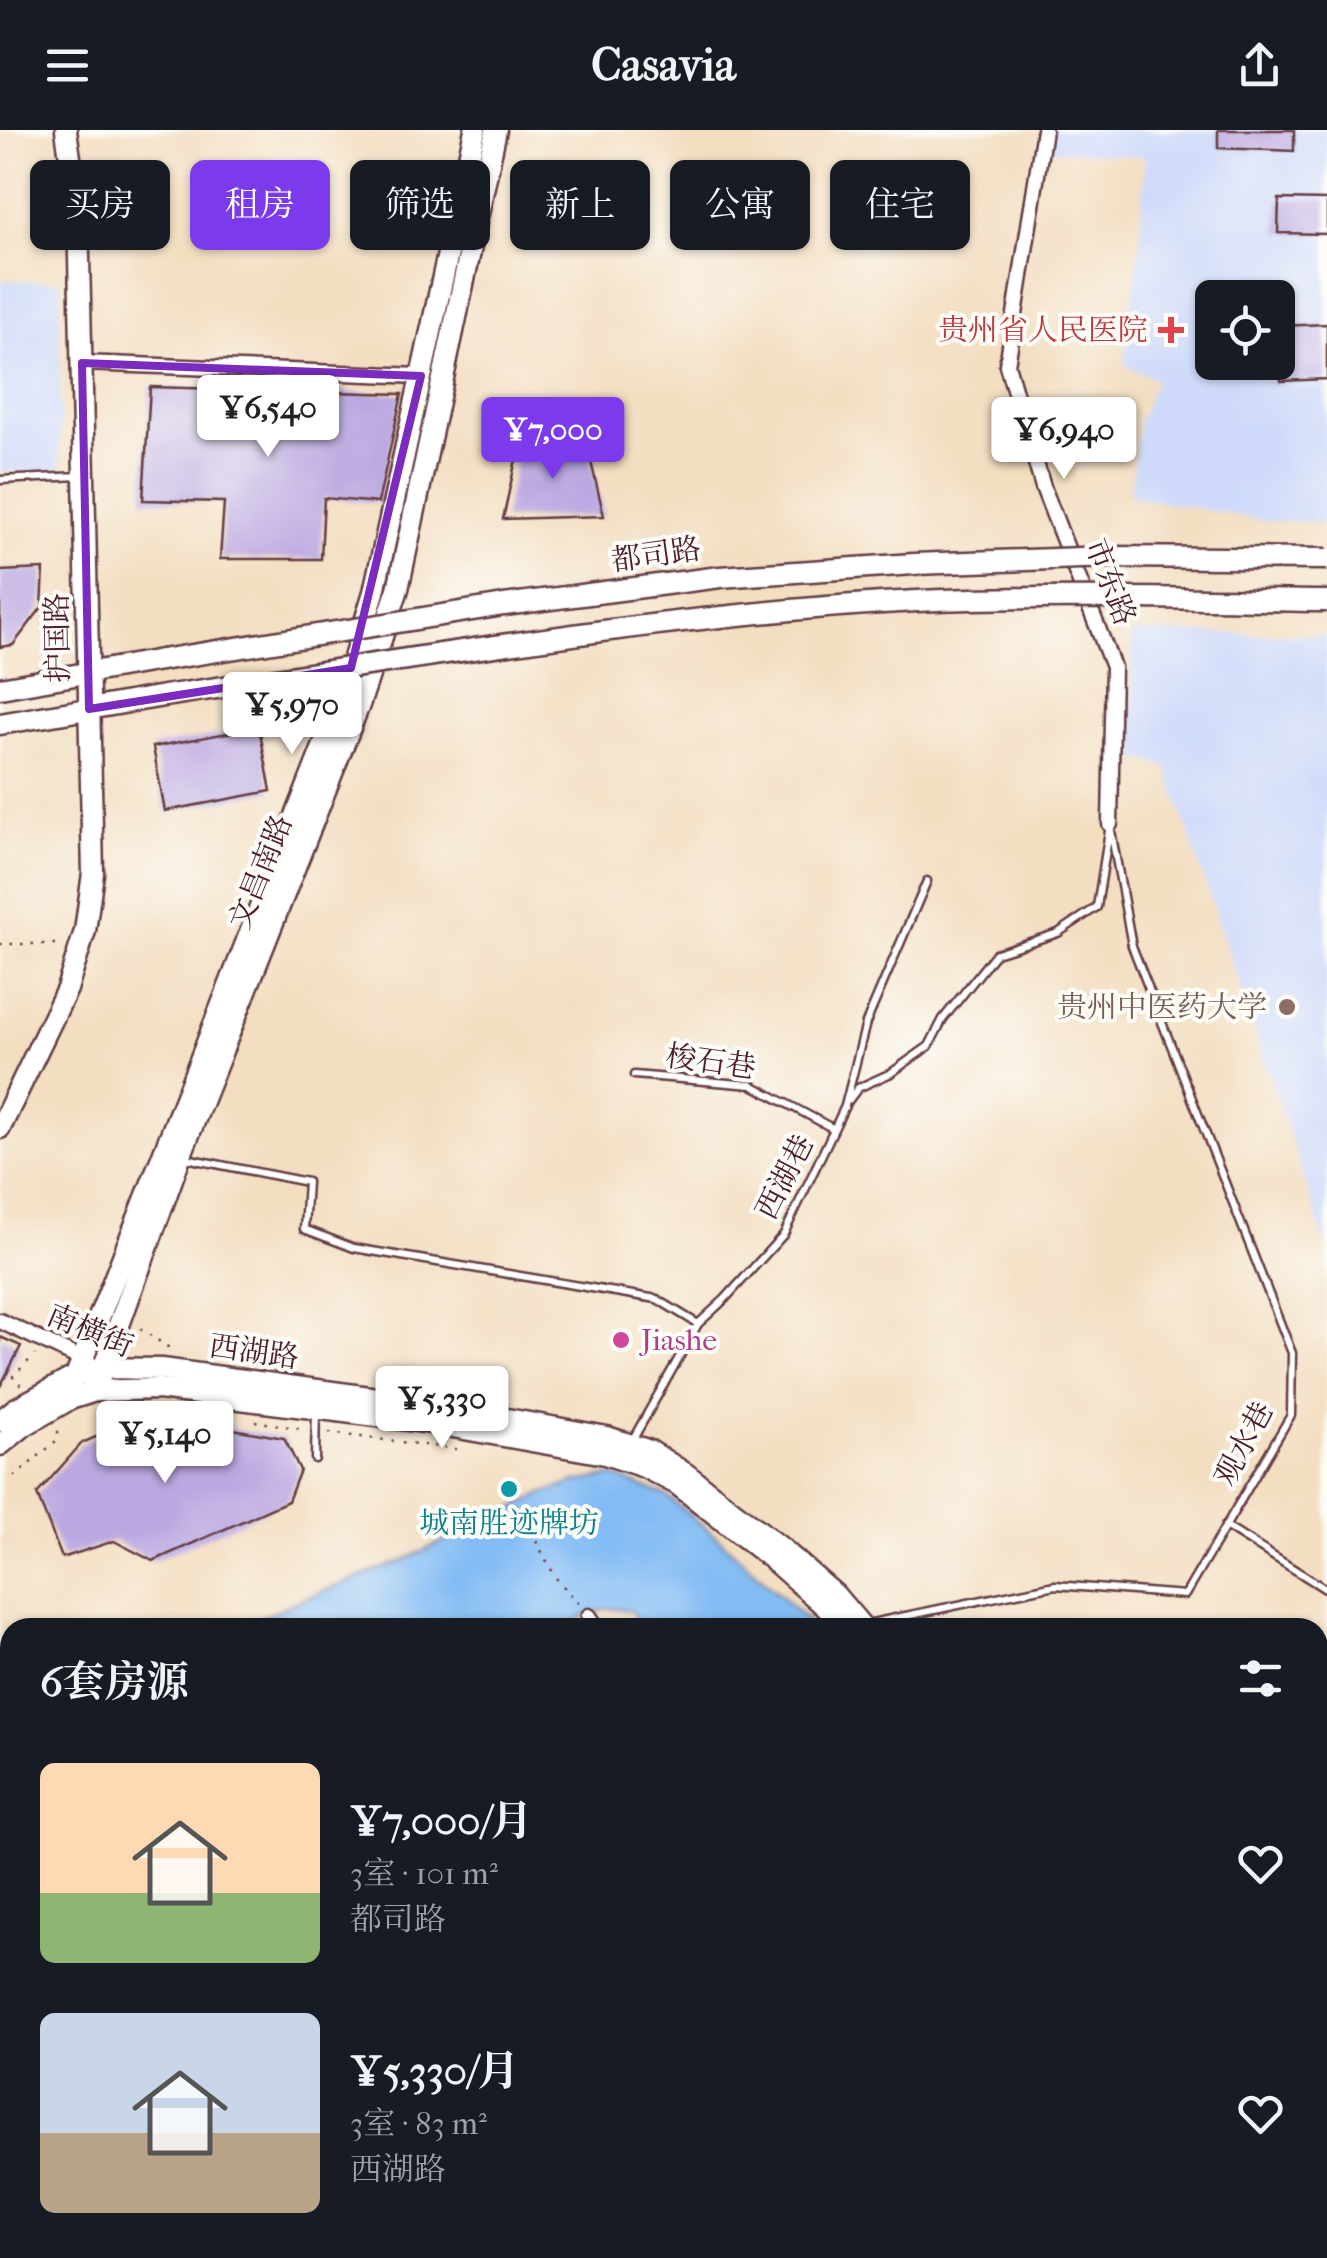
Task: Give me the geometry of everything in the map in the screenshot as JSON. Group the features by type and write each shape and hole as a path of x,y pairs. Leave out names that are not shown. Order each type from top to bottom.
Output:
{"main road":[{"name":"护国路","path":"0,1128 67,989 86,931 92,873 78,213 66,130"},
{"name":"文昌南路","path":"79,1368 340,704 374,592 476,130"},
{"name":"文昌南路","path":"94,1391 180,1157 352,723 398,589 496,130"},
{"name":"都司路","path":"0,688 504,606 720,577 1110,556 1327,559"},
{"path":"0,724 164,696 696,620 936,601 1327,601"},
{"name":"西湖路","path":"0,1420 79,1368 162,1370 429,1405 607,1436 624,1451"},
{"name":"西湖路","path":"0,1445 70,1399 94,1391 158,1388 425,1422 606,1454 650,1451 782,1548 835,1595 850,1618"}],"street":[{"name":"市东路","path":"1044,130 1008,365 1043,487 1113,667 1110,824"},
{"path":"82,363 422,376"},
{"name":"南横街","path":"0,1321 79,1368"},
{"name":"南横街","path":"103,1368 158,1388"}],"lane":[{"path":"0,480 84,476"},
{"path":"845,1106 858,1088 892,1072 929,1046 942,1018 996,954 1058,933 1097,907 1110,824"},
{"name":"观水巷","path":"899,1618 1055,1585 1185,1595 1291,1414 1292,1353 1132,946 1110,824"},
{"name":"西湖巷","path":"624,1451 698,1324 784,1234 845,1106 866,1023 928,881"},
{"name":"梭石巷","path":"634,1075 752,1085 834,1129"},
{"path":"180,1157 307,1182 304,1229 354,1248 657,1298 698,1324"},
{"path":"316,1408 316,1459"},
{"path":"1225,1526 1327,1590"}],"path":[{"path":"0,944 81,944"},
{"path":"145,1332 180,1355"},
{"path":"20,1384 13,1376 30,1360"},
{"path":"294,1428 456,1449"},
{"path":"511,1496 556,1578 590,1618"}],"highlighted area":[{"path":"82,363 421,376 351,668 89,709"}],"shaded area":[{"name":"贵州省人民医院","path":"1053,130 1327,130 1327,523 1267,521 1130,496 1139,420 1156,380 1124,365 1139,249 1145,157 1052,150"},
{"path":"0,280 60,282 60,470 0,472"},
{"name":"贵州中医药大学","path":"1132,632 1327,635 1327,1248 1166,766 1131,757"}],"water":[{"path":"613,1476 666,1495 804,1618 634,1618 631,1611 607,1608 581,1618 259,1618 400,1562 576,1482"}],"building":[{"path":"1218,130 1294,130 1294,151 1218,148"},
{"path":"1279,199 1327,200 1327,234 1278,233"},
{"path":"1327,324 1327,379 1281,381 1295,380 1295,325"},
{"path":"150,387 402,394 378,503 324,498 321,559 220,559 224,502 143,500"},
{"path":"520,441 586,441 604,516 503,519"},
{"path":"44,569 42,607 13,645 0,647 0,571"},
{"path":"259,727 271,791 165,811 153,747"},
{"path":"0,1337 21,1346 0,1387"},
{"path":"148,1414 284,1438 300,1470 288,1501 153,1561 114,1541 62,1558 37,1494 82,1443"}],"place":[{"name":"贵州省人民医院","path":"1171,330"},
{"name":"贵州中医药大学","path":"1287,1007"},
{"name":"Jiashe","path":"621,1340"},
{"name":"城南胜迹牌坊","path":"509,1489"}]}
